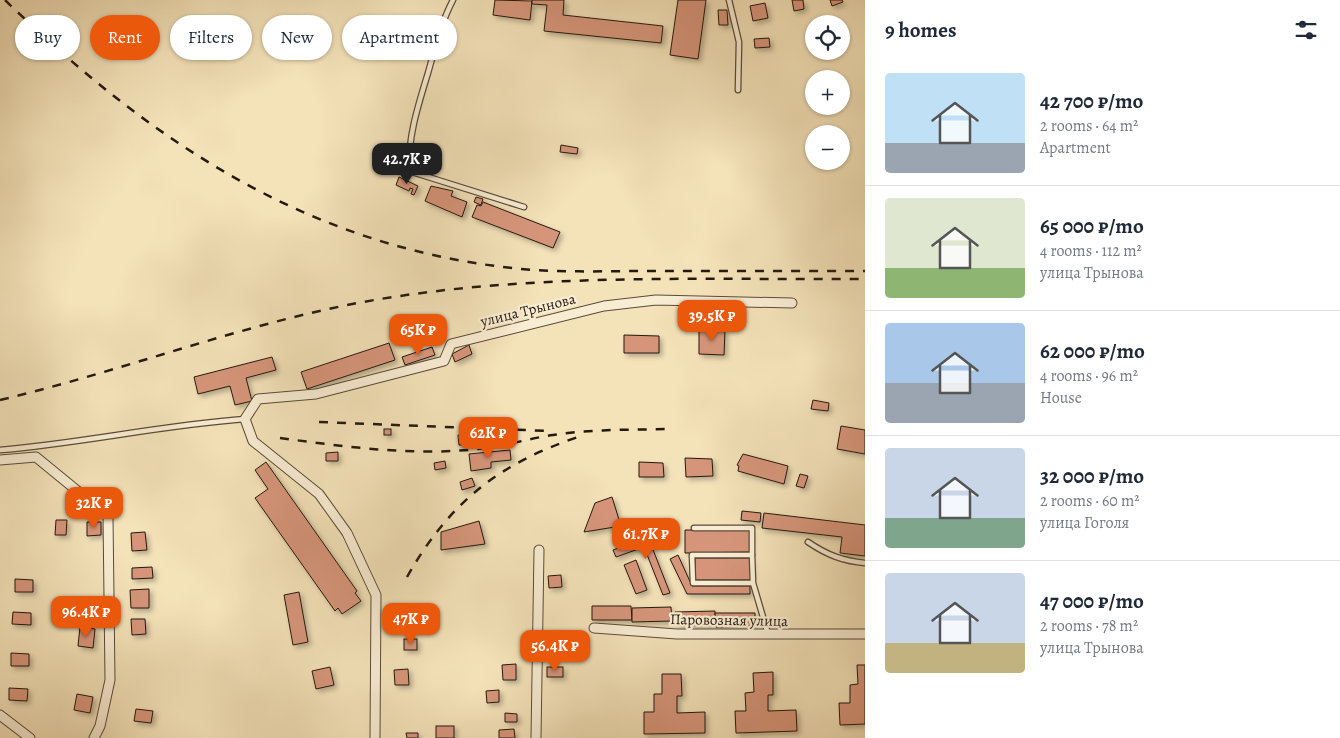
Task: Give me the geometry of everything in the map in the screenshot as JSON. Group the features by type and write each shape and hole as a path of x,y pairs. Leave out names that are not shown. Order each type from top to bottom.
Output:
{"street":[{"name":"улица Трынова","path":"245,418 258,399 316,394 410,371 444,361 451,344 604,306 656,300 792,303"},
{"path":"245,418 253,441 319,494 347,533 376,596 375,738"},
{"path":"0,460 36,457 108,516 110,680 100,726 94,738"},
{"path":"536,738 539,550"},
{"name":"Паровозная улица","path":"594,628 677,634 865,634"},
{"path":"0,715 30,738"}],"lane":[{"path":"453,0 443,20 412,129 408,151 409,171 524,207"},
{"path":"729,0 739,42 738,90"},
{"path":"0,450 48,446 125,433 245,418"},
{"path":"694,528 752,528 753,583 768,635"},
{"path":"808,542 825,554 848,562 865,563"},
{"path":"752,555 692,555 693,583 753,583"}],"building":[{"path":"495,0 532,1 530,20 493,15"},
{"path":"532,0 564,0 563,15 663,26 661,43 544,31 547,5 532,4"},
{"path":"678,0 706,0 698,59 670,55"},
{"path":"792,0 803,0 804,9 794,11"},
{"path":"830,0 842,0 843,2 832,6"},
{"path":"765,3 768,18 753,21 750,6"},
{"path":"718,10 727,10 728,25 719,25"},
{"path":"769,38 770,47 755,48 754,39"},
{"path":"561,145 578,148 577,154 560,152"},
{"path":"399,177 418,186 414,195 411,194 413,189 410,188 409,191 396,185"},
{"path":"431,186 453,191 451,196 467,202 462,217 425,201"},
{"path":"476,197 483,199 481,205 474,202"},
{"path":"483,202 560,232 553,248 472,217 477,205 481,206"},
{"path":"442,324 443,330 426,332 425,326"},
{"path":"699,329 725,330 724,355 699,354"},
{"path":"624,335 659,336 659,353 624,353"},
{"path":"389,343 395,360 307,389 301,372"},
{"path":"469,345 472,354 455,362 452,354"},
{"path":"432,347 435,355 405,365 402,357"},
{"path":"272,357 276,370 246,378 252,401 235,405 230,386 198,394 194,377"},
{"path":"813,400 829,403 828,411 811,409"},
{"path":"841,426 865,430 865,454 837,449"},
{"path":"384,429 391,429 391,435 384,435"},
{"path":"458,435 465,435 465,445 459,445"},
{"path":"510,450 511,460 491,462 491,468 471,471 469,454"},
{"path":"338,452 338,461 326,461 326,453"},
{"path":"743,454 788,466 784,484 738,471 739,466 737,465"},
{"path":"685,458 712,459 713,476 686,477"},
{"path":"445,461 446,468 435,470 434,463"},
{"path":"266,462 357,591 355,593 361,601 342,614 338,608 335,611 255,498 268,489 255,470"},
{"path":"639,462 663,463 664,477 639,477"},
{"path":"800,474 808,476 804,488 796,486"},
{"path":"472,478 475,486 462,490 460,482"},
{"path":"612,497 621,526 584,532 595,503"},
{"path":"742,511 761,513 760,522 741,520"},
{"path":"764,513 865,525 865,556 840,553 842,537 762,528"},
{"path":"56,520 67,520 66,535 55,535"},
{"path":"479,521 485,544 441,550 441,532"},
{"path":"87,522 101,522 101,535 87,536"},
{"path":"685,530 750,530 750,552 685,553"},
{"path":"145,532 147,550 132,551 131,533"},
{"path":"648,537 670,593 663,595 644,547 616,557 613,550"},
{"path":"678,555 692,586 750,586 750,594 687,594 670,559"},
{"path":"695,558 751,558 751,580 695,580"},
{"path":"636,560 647,590 636,594 624,565"},
{"path":"152,567 153,578 132,579 132,568"},
{"path":"561,575 562,587 549,588 548,576"},
{"path":"15,579 33,580 33,592 15,592"},
{"path":"149,589 149,608 131,608 130,590"},
{"path":"299,592 308,642 293,645 284,595"},
{"path":"592,606 631,606 632,620 592,620"},
{"path":"671,607 672,621 632,622 632,608"},
{"path":"715,611 715,625 676,625 675,612"},
{"path":"13,612 31,613 31,625 12,624"},
{"path":"715,613 755,613 755,626 716,627"},
{"path":"131,619 145,619 146,634 132,635"},
{"path":"80,627 95,629 93,648 78,646"},
{"path":"554,636 571,636 571,647 554,647"},
{"path":"404,639 417,639 417,650 404,650"},
{"path":"11,653 29,654 29,666 11,666"},
{"path":"516,664 516,680 503,680 502,665"},
{"path":"857,665 865,665 865,724 840,725 839,703 850,703 850,685 858,684"},
{"path":"330,667 334,685 316,689 312,671"},
{"path":"547,667 563,667 563,677 547,677"},
{"path":"408,669 409,685 395,685 394,670"},
{"path":"773,672 773,695 768,695 768,711 796,710 797,731 736,733 735,711 746,711 745,693 754,692 753,673"},
{"path":"662,674 681,674 682,696 677,696 677,713 705,712 705,733 644,734 644,712 654,712 654,694 662,694"},
{"path":"9,688 28,689 27,701 9,700"},
{"path":"499,690 499,702 487,703 486,691"},
{"path":"77,694 93,697 90,713 74,710"},
{"path":"136,709 153,711 151,723 134,721"},
{"path":"505,713 517,714 517,722 505,722"},
{"path":"436,726 454,726 454,738 436,738"},
{"path":"514,729 515,738 499,738 499,730"},
{"path":"406,733 418,733 418,738 407,738"}],"railway":[{"path":"5,0 60,51 116,98 175,141 236,178 299,210 367,237 437,256 529,270 865,271"},
{"path":"0,400 98,374 294,317 393,297 452,289 570,281 629,279 865,279"},
{"path":"319,422 549,431"},
{"path":"280,438 383,450 435,452 486,448 567,433 668,429"},
{"path":"407,577 440,528 458,507 478,489 523,460 578,437"}]}
